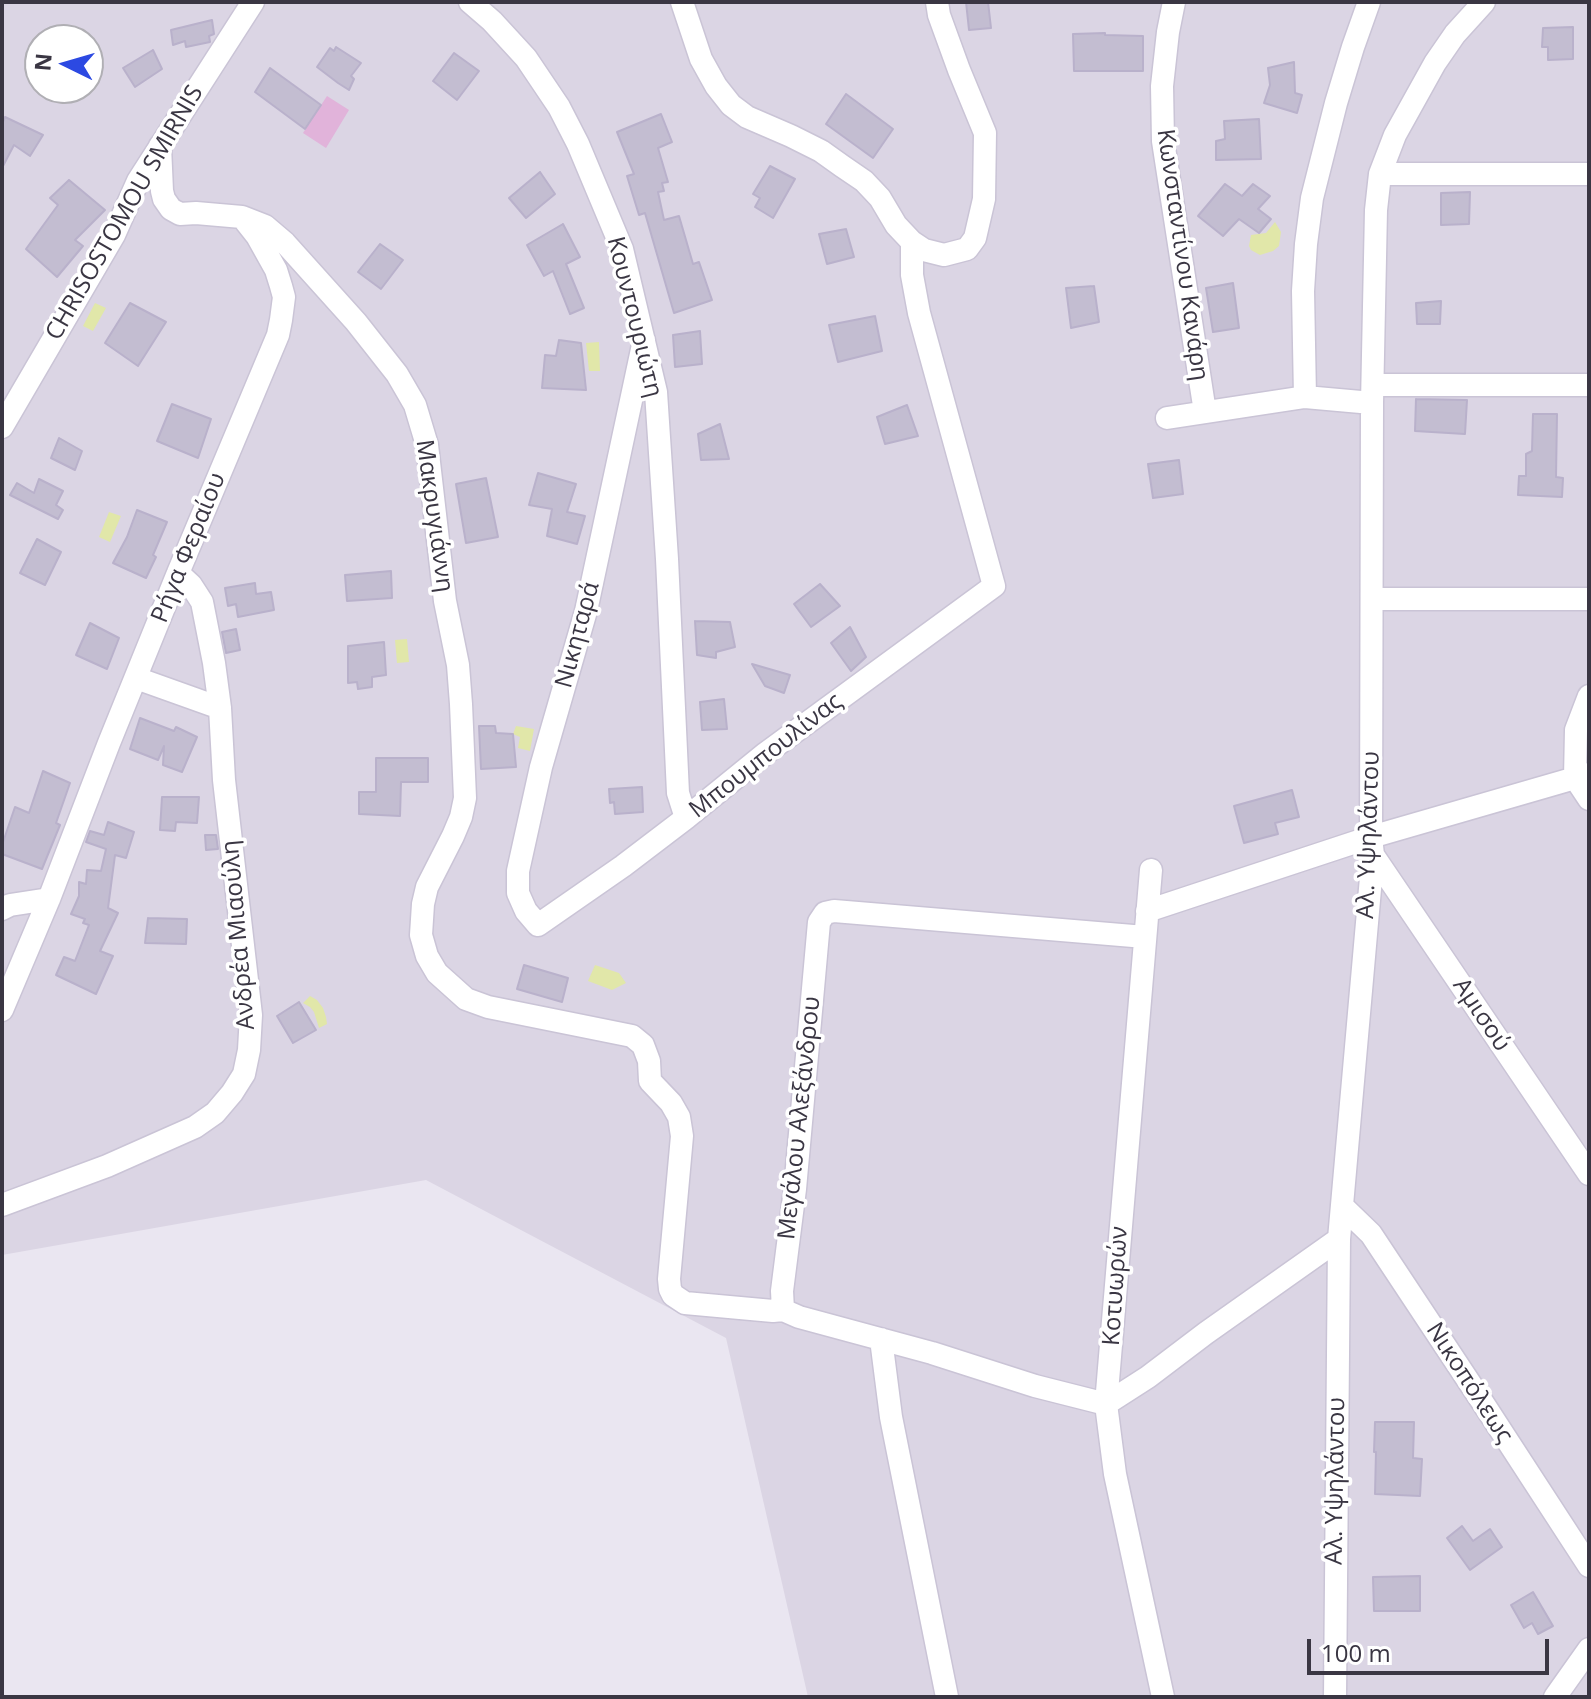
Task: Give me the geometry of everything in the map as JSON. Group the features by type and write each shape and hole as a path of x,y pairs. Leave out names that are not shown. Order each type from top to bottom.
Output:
{"street":[{"name":"CHRISOSTOMOU SMIRNIS","path":"2,427 114,235 138,181 253,2"},
{"name":"Κουντουριώτη","path":"470,2 526,58 559,107 622,249 656,392 678,793 686,818"},
{"path":"682,2 701,59 731,105 747,117 821,151 864,181 912,242 935,254 944,255 967,249 975,238 984,199 985,133 959,70 937,2"},
{"name":"Κωνσταντίνου Κανάρη","path":"1174,2 1162,86 1163,141 1205,412"},
{"path":"1305,397 1303,291 1312,198 1348,61 1369,2"},
{"name":"Αλ. Υψηλάντου","path":"1335,1697 1339,1239 1372,846 1376,210 1380,174 1395,135 1435,63 1455,34 1484,2"},
{"path":"160,146 162,191 171,209 180,214 242,217"},
{"path":"1380,174 1589,174"},
{"name":"Ρήγα Φεραίου","path":"2,1010 178,573 278,335 284,297 276,270 265,247 242,217"},
{"name":"Μακρυγιάννη","path":"242,217 265,226 285,243 397,374 415,405 427,445 445,601 458,665 465,798 453,836 427,887 421,919 421,935 427,956 437,973 466,999 488,1007 632,1036 643,1045 649,1061 650,1081 671,1103 679,1117 682,1136 669,1279 673,1295 685,1303 783,1310"},
{"name":"Μπουμπουλίνας","path":"538,925 623,866 766,753 994,586 919,313 912,275 912,242"},
{"name":"Νικηταρά","path":"538,925 526,911 518,893 518,871 541,767 586,611 644,340"},
{"path":"1167,418 1305,397 1589,385"},
{"name":"Ανδρέα Μιαούλη","path":"2,1205 107,1166 195,1127 215,1113 244,1074 251,1015 224,780 220,708 202,602 178,573"},
{"path":"1372,599 1589,599"},
{"path":"136,678 220,708"},
{"path":"1589,696 1576,730 1582,776 1589,799"},
{"path":"1147,911 1372,846 1582,776"},
{"name":"Αμισού","path":"1372,846 1589,1174"},
{"name":"Κοτυωρών","path":"1151,870 1106,1404 1115,1474 1163,1697"},
{"path":"2,909 49,899"},
{"name":"Μεγάλου Αλεξάνδρου","path":"783,1310 782,1291 795,1189 819,922 825,913 834,911 1145,937"},
{"name":"Νικοπόλεως","path":"1342,1206 1371,1234 1589,1566"},
{"path":"783,1310 1035,1386 1106,1404 1339,1239"},
{"path":"881,1339 891,1417 947,1697"},
{"path":"1555,1697 1589,1649"}],"shaded area":[{"path":"2,2 1589,2 1589,1697 808,1697 726,1338 426,1180 2,1255"},
{"path":"327,96 349,110 326,148 303,133"},
{"path":"1275,222 1281,232 1279,246 1260,255 1251,250 1251,235 1266,233"},
{"path":"95,303 106,308 93,331 83,326"},
{"path":"599,342 600,371 589,371 586,343"},
{"path":"109,512 121,516 110,542 99,537"},
{"path":"407,639 409,662 397,663 395,640"},
{"path":"516,726 534,729 530,751 518,748 520,737 513,734"},
{"path":"595,965 619,973 626,983 612,990 588,981"},
{"path":"310,996 317,1000 326,1017 327,1024 319,1028 314,1012 303,1003"}],"building":[{"path":"966,2 988,2 991,28 969,30"},
{"path":"212,20 214,34 209,36 210,42 186,47 185,41 173,45 171,30"},
{"path":"1573,27 1573,59 1548,60 1548,47 1542,47 1543,28"},
{"path":"1073,34 1143,36 1143,71 1074,71"},
{"path":"336,47 361,63 351,76 354,79 349,90 317,67 330,48 334,51"},
{"path":"153,50 162,69 135,87 123,68"},
{"path":"454,53 479,71 457,100 433,81"},
{"path":"1294,62 1295,93 1302,95 1297,113 1264,103 1270,85 1268,68"},
{"path":"270,68 321,105 305,129 255,92"},
{"path":"846,94 893,129 873,158 826,124"},
{"path":"661,114 672,142 658,148 668,182 662,183 664,191 658,192 664,220 679,216 693,264 699,262 712,300 674,313 645,213 639,215 627,176 634,174 617,132"},
{"path":"5,117 43,135 30,156 14,145 2,168 2,124"},
{"path":"1259,119 1261,159 1216,160 1216,141 1225,139 1224,121"},
{"path":"770,166 795,179 773,218 755,207 760,198 753,194"},
{"path":"540,172 555,194 526,218 509,198"},
{"path":"69,180 105,210 75,240 83,246 57,277 26,249 58,205 50,198"},
{"path":"1225,184 1242,196 1253,184 1270,196 1258,209 1271,219 1259,233 1239,219 1223,236 1198,216"},
{"path":"1470,192 1469,224 1441,225 1441,193"},
{"path":"563,224 580,257 566,264 584,308 570,314 553,271 544,276 527,245"},
{"path":"846,229 854,257 827,264 819,234"},
{"path":"380,244 403,260 381,289 358,272"},
{"path":"1233,283 1239,328 1213,332 1206,288"},
{"path":"1094,286 1099,322 1071,328 1066,288"},
{"path":"1441,301 1440,324 1417,324 1416,303"},
{"path":"130,303 166,322 138,366 105,343"},
{"path":"875,316 882,351 838,362 829,325"},
{"path":"700,331 702,364 675,367 673,335"},
{"path":"559,340 581,343 586,390 542,388 545,355 556,356"},
{"path":"1416,399 1467,400 1465,434 1415,431"},
{"path":"172,404 211,419 198,458 157,441"},
{"path":"907,405 918,436 885,444 877,417"},
{"path":"1533,414 1557,414 1556,477 1563,478 1562,497 1518,495 1519,476 1526,476 1526,454 1532,451"},
{"path":"720,424 729,459 701,460 698,434"},
{"path":"59,438 82,451 75,470 51,458"},
{"path":"1179,460 1183,494 1153,498 1148,464"},
{"path":"538,473 576,484 567,512 585,516 577,544 547,536 552,509 529,505"},
{"path":"486,478 498,537 466,543 456,484"},
{"path":"39,479 63,491 56,505 63,510 58,519 10,495 17,483 34,493"},
{"path":"137,510 167,522 146,578 113,563"},
{"path":"37,539 61,552 45,585 20,573"},
{"path":"391,571 392,598 347,601 345,575"},
{"path":"255,583 256,594 271,592 274,610 238,617 236,604 228,606 225,588"},
{"path":"820,584 840,606 811,627 794,604"},
{"path":"695,621 730,622 735,647 716,652 716,658 697,655"},
{"path":"90,623 119,638 107,669 76,655"},
{"path":"850,627 866,657 851,671 831,643"},
{"path":"236,629 240,650 226,653 222,632"},
{"path":"384,642 386,675 372,677 372,687 358,689 357,682 348,683 348,646"},
{"path":"752,664 790,675 784,693 765,686"},
{"path":"724,699 727,729 702,730 700,702"},
{"path":"140,718 174,731 176,727 197,737 182,772 163,765 164,746 158,760 130,749"},
{"path":"479,726 495,726 496,733 513,734 516,767 481,769"},
{"path":"376,758 428,758 428,782 401,782 400,816 359,814 359,792 376,792"},
{"path":"43,771 70,783 56,823 60,825 42,869 2,854 2,845 15,807 29,813"},
{"path":"642,787 643,812 615,814 609,789"},
{"path":"1292,790 1299,817 1275,823 1278,834 1244,843 1234,806"},
{"path":"162,797 199,797 197,823 176,822 175,831 160,830"},
{"path":"108,822 134,832 126,858 115,855 108,908 118,913 100,951 113,956 96,994 56,975 64,957 75,961 89,925 83,923 85,919 71,914 79,896 79,882 86,884 87,870 101,871 106,849 86,842 90,831 104,835"},
{"path":"205,835 216,835 218,849 206,850"},
{"path":"148,918 187,919 186,944 145,943"},
{"path":"524,965 568,978 562,1002 517,989"},
{"path":"299,1002 316,1030 293,1043 277,1016"},
{"path":"1375,1422 1414,1422 1413,1458 1422,1459 1420,1496 1375,1494"},
{"path":"1462,1526 1473,1541 1490,1529 1502,1547 1470,1570 1447,1538"},
{"path":"1420,1576 1420,1611 1374,1611 1373,1577"},
{"path":"1533,1592 1553,1626 1538,1634 1532,1623 1524,1628 1511,1605"}]}
